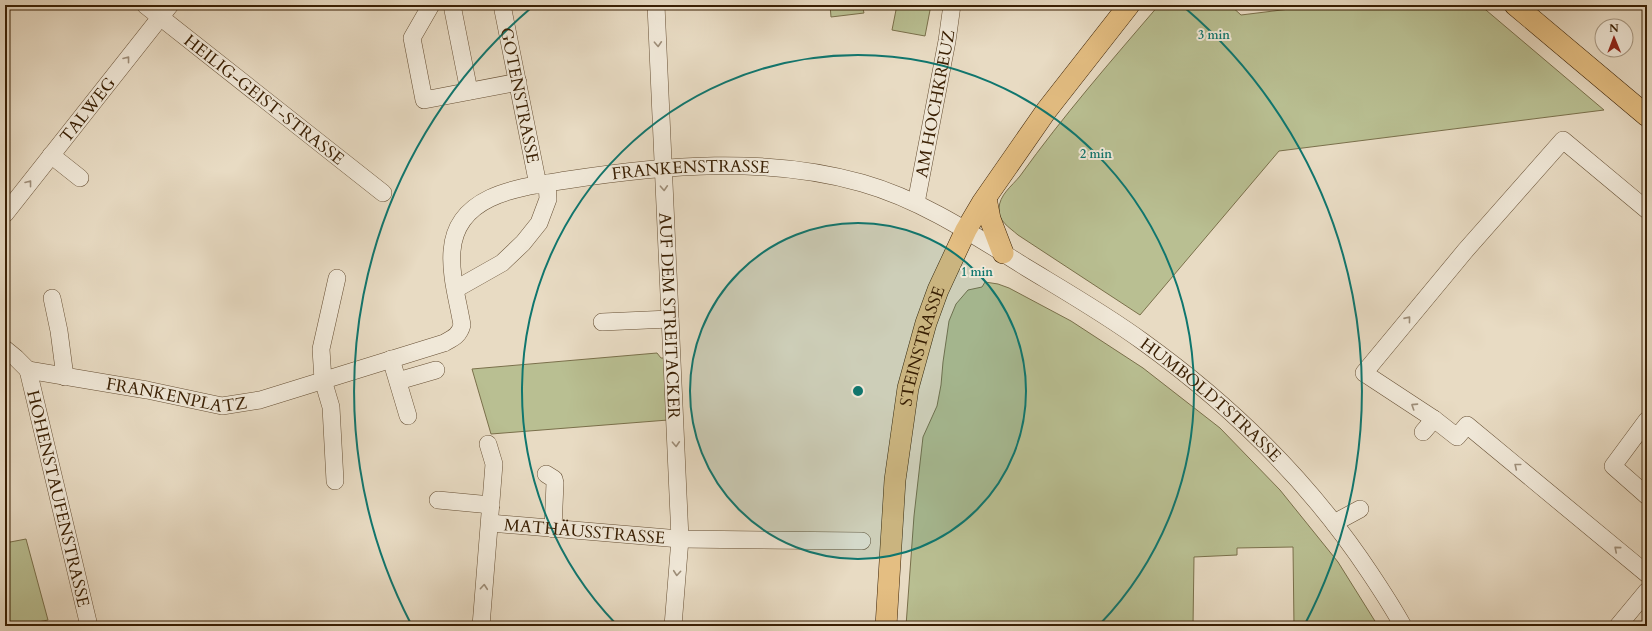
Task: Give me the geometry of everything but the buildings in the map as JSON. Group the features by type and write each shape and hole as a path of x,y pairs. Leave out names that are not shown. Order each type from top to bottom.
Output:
{"main road":[{"name":"STEINSTRASSE","path":"886,626 895,480 908,388 926,323 936,296 966,230 986,198 1046,111 1129,5"},
{"path":"1515,5 1647,116"},
{"path":"986,198 990,219 1003,253"}],"street":[{"name":"HEILIG-GEIST-STRASSE","path":"146,5 165,11 383,193"},
{"path":"431,5 412,38 424,100 518,82"},
{"path":"452,5 469,92"},
{"name":"GOTENSTRASSE","path":"456,288 502,263 523,243 539,223 548,199 518,82 502,5"},
{"name":"AUF DEM STREITACKER","path":"656,5 680,539 673,626"},
{"name":"AM HOCHKREUZ","path":"916,203 947,41 952,5"},
{"name":"TALWEG","path":"5,214 165,11"},
{"path":"1647,210 1563,140 1465,251 1364,373 1434,419 1457,437 1467,425 1647,574"},
{"path":"51,155 80,178"},
{"name":"FRANKENSTRASSE","path":"452,265 453,240 461,223 472,210 490,198 543,184 664,168 759,165 805,170 863,183 916,203 966,230"},
{"name":"HUMBOLDTSTRASSE","path":"966,230 1111,319 1199,384 1254,433 1305,486 1352,545 1394,610 1402,626"},
{"name":"FRANKENPLATZ","path":"28,370 147,390 222,406 260,400 444,343 456,337 460,332 462,325 452,265"},
{"path":"335,481 331,407 323,380 321,349 337,278"},
{"path":"52,298 59,332 65,377"},
{"path":"602,322 670,319"},
{"path":"5,349 28,370"},
{"path":"391,359 408,416"},
{"name":"HOHENSTAUFENSTRASSE","path":"28,370 89,626"},
{"path":"398,381 436,370"},
{"path":"1423,432 1434,419"},
{"path":"1647,420 1612,466 1647,496"},
{"path":"481,626 494,464 488,444"},
{"path":"546,474 554,479 555,483 553,529"},
{"path":"438,500 491,505"},
{"path":"1334,523 1360,509"},
{"name":"MATHÄUSSTRASSE","path":"490,523 680,539 862,541"},
{"path":"1618,626 1647,590"}],"green space":[{"path":"830,5 862,5 864,13 831,17"},
{"path":"897,5 931,5 925,36 892,30"},
{"path":"1159,5 1230,5 1241,15 1322,5 1480,5 1604,110 1279,151 1140,315 1018,235 1002,220 999,209 1001,199 1006,191 1020,176 1088,89"},
{"path":"985,282 998,284 1009,288 1071,321 1143,368 1220,428 1280,490 1338,562 1378,626 1294,626 1293,547 1237,548 1237,555 1194,557 1193,626 906,626 914,516 923,437 937,406 949,321 956,304 968,290 982,287"},
{"path":"657,353 661,358 665,358 668,420 491,434 472,369"},
{"path":"26,539 48,620 18,626 5,626 5,543"}]}
